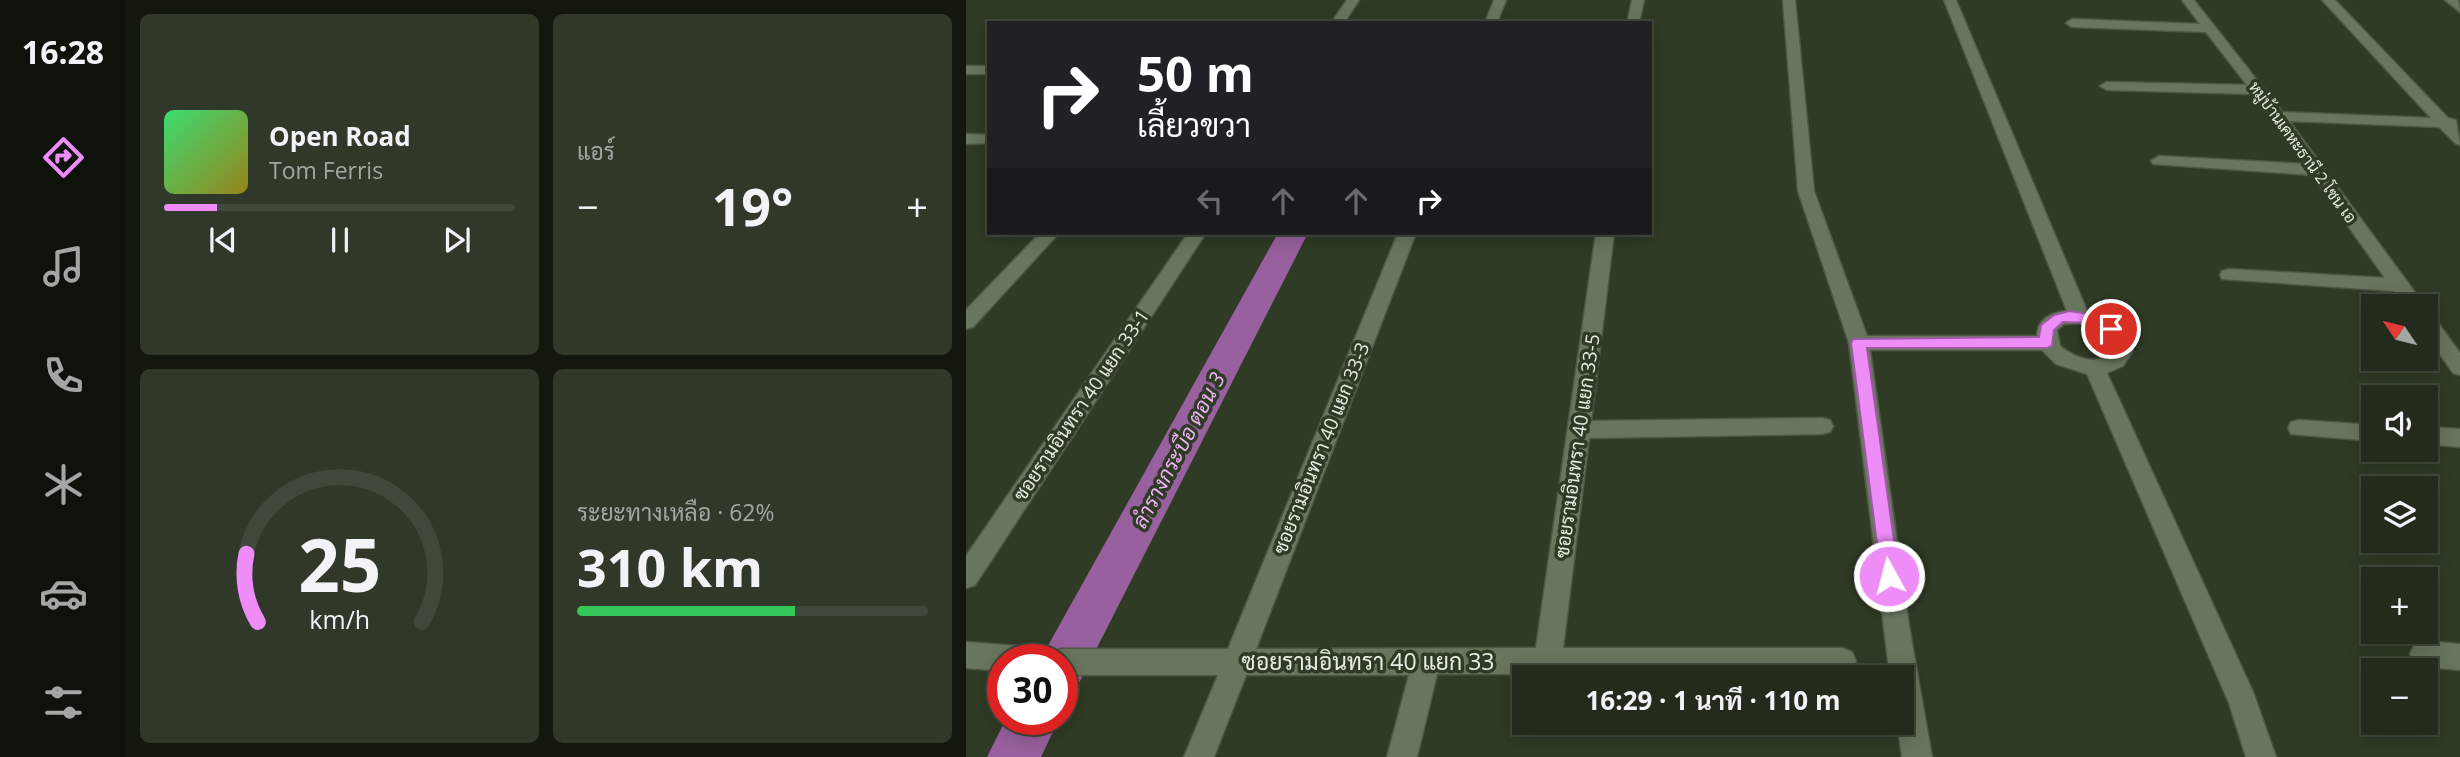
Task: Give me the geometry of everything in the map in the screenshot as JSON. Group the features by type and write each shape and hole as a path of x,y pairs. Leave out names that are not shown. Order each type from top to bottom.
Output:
{"street":[{"path":"1338,21 1353,0"},
{"path":"1492,21 1500,0"},
{"path":"1633,21 1638,0"},
{"path":"1789,0 1806,191 1859,343 1896,626 1917,757"},
{"path":"1950,0 2079,316"},
{"name":"หมู่บ้านเคหะธานี 2 โซน เอ","path":"2188,0 2278,116 2406,294"},
{"path":"2328,0 2460,139"},
{"path":"2451,0 2460,8"},
{"path":"2072,23 2209,28"},
{"path":"966,70 987,70"},
{"path":"2107,86 2257,90"},
{"path":"2278,116 2460,123"},
{"path":"966,139 986,139"},
{"path":"2159,161 2318,170"},
{"path":"968,317 1048,235"},
{"name":"ซอยรามอินทรา 40 แยก 33-1","path":"966,576 1195,235"},
{"name":"ซอยรามอินทรา 40 แยก 33-3","path":"1199,757 1406,235"},
{"name":"ซอยรามอินทรา 40 แยก 33-5","path":"1548,660 1605,235"},
{"path":"2230,275 2399,285"},
{"path":"2079,316 2102,323 2118,336 2123,351 2115,363 2095,368 2060,357 2047,343 2045,335 2052,322 2059,318 2079,316"},
{"path":"2438,338 2460,368"},
{"path":"1859,343 2047,343"},
{"path":"2095,368 2243,702 2261,757"},
{"path":"1579,430 1822,426"},
{"path":"2299,428 2361,432"},
{"path":"2438,437 2460,439"},
{"path":"2424,654 2460,657"},
{"path":"966,655 987,657"},
{"name":"ซอยรามอินทรา 40 แยก 33","path":"1078,662 1842,660"},
{"path":"1402,757 1426,661"}],"waterway":[{"name":"ลำรางกระบือ ตอน 3","path":"1074,644 1292,235"},
{"name":"ลำรางกระบือ ตอน 3","path":"1013,757 1025,735"}],"route":[{"path":"1889,576 1859,343 2047,343 2047,328 2059,318 2069,316 2091,319 2111,329"}]}
